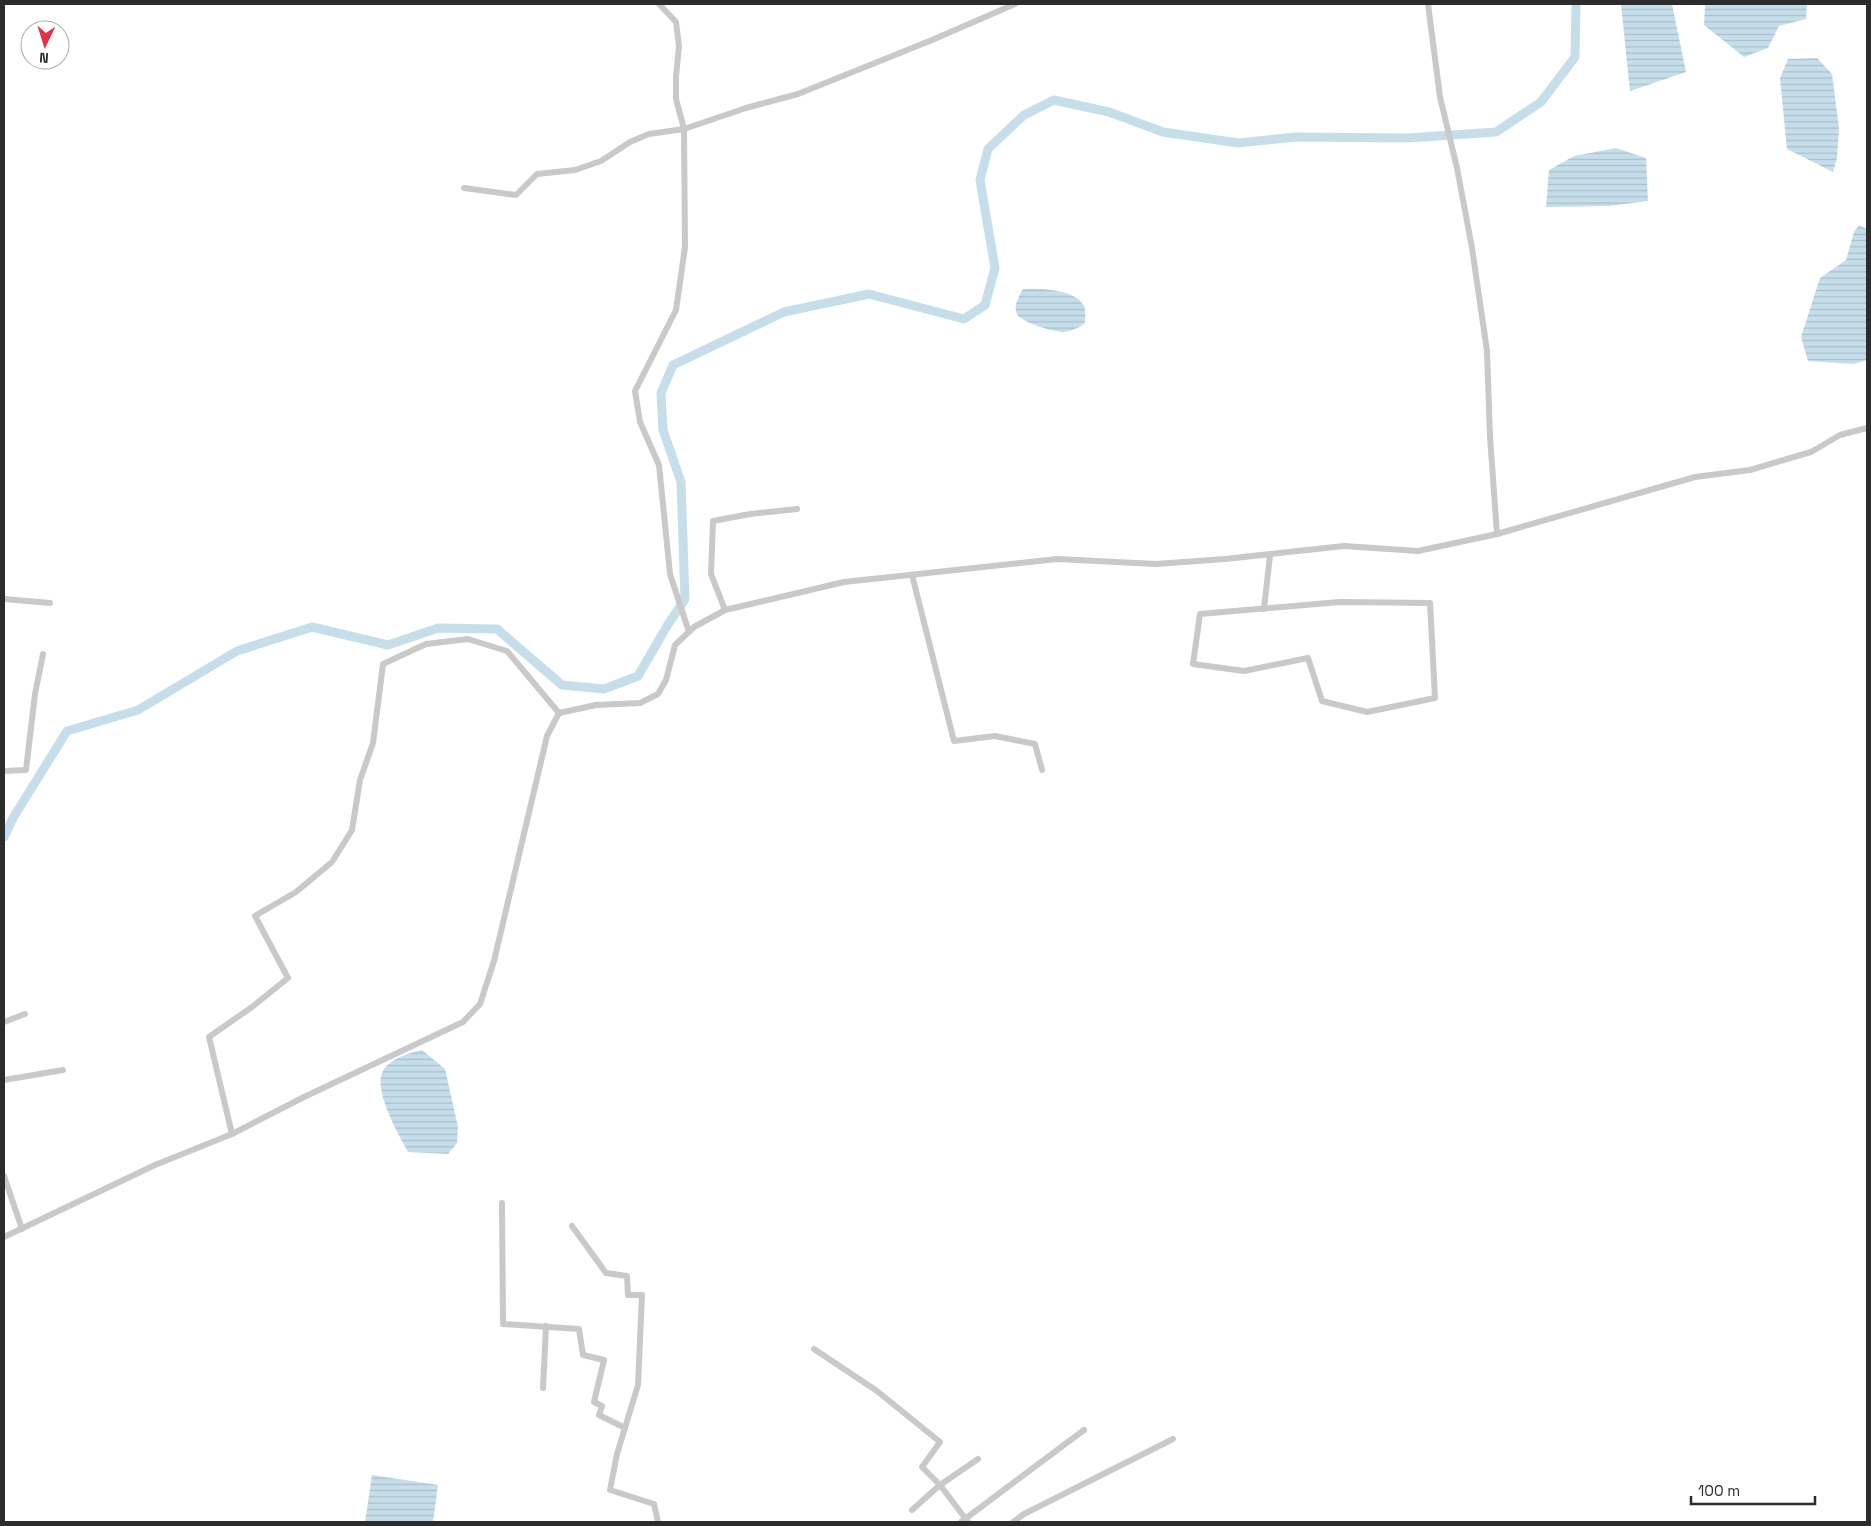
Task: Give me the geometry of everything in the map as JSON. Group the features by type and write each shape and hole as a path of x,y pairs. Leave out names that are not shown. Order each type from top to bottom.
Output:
{"street":[{"path":"659,4 676,22 679,46 676,99 684,129 685,248 676,310 634,391 640,422 659,465 670,574 688,629"},
{"path":"464,188 516,195 538,174 575,170 602,161 630,142 649,134 684,129 746,108 798,94 1015,4"},
{"path":"1428,4 1443,108 1457,168 1472,248 1487,351 1490,437 1497,534"},
{"path":"4,1237 155,1165 232,1134 304,1097 463,1022 480,1004 494,961 547,736 559,714 596,705 640,703 658,694 666,680 675,645 688,629 725,610 844,582 1057,559 1156,564 1270,555 1344,546 1418,551 1497,534 1694,477 1750,470 1811,452 1840,435 1867,428"},
{"path":"725,610 711,574 713,521 750,514 797,509"},
{"path":"1264,608 1270,555"},
{"path":"912,575 954,740 995,736 1035,744 1042,770"},
{"path":"4,599 50,603"},
{"path":"1340,602 1430,603 1435,698 1367,712 1322,701 1308,658 1244,671 1193,664 1200,614 1264,608 1340,602"},
{"path":"232,1134 209,1037 252,1007 288,978 255,916 296,892 332,862 352,830 360,780 373,743 383,664 426,644 468,639 506,651 559,714"},
{"path":"4,771 26,770 35,694 43,654"},
{"path":"4,1022 24,1014"},
{"path":"4,1080 63,1070"},
{"path":"4,1176 22,1229"},
{"path":"502,1204 503,1324 579,1329 583,1355 604,1360 594,1402 602,1406 599,1415 625,1428"},
{"path":"572,1226 606,1273 627,1276 628,1295 642,1296 638,1385 617,1454 610,1490 654,1504 658,1522"},
{"path":"542,1388 546,1326"},
{"path":"814,1349 877,1391 940,1442 922,1467 940,1485 965,1521 1084,1430"},
{"path":"1014,1522 1024,1514 1173,1439"},
{"path":"912,1510 940,1485 978,1459"}],"water":[{"path":"1621,4 1672,4 1686,72 1630,91"},
{"path":"1705,4 1807,4 1806,19 1779,26 1768,48 1744,57 1704,25"},
{"path":"1817,58 1832,74 1839,128 1837,158 1833,172 1787,149 1780,78 1788,59"},
{"path":"1616,148 1646,158 1648,201 1609,206 1546,207 1549,170 1574,156"},
{"path":"1859,225 1867,229 1867,360 1854,364 1808,361 1801,337 1820,278 1846,260 1854,232"},
{"path":"1023,289 1056,291 1073,296 1080,300 1084,306 1085,323 1075,329 1064,332 1046,329 1025,321 1016,311 1017,301"},
{"path":"422,1050 445,1069 458,1127 457,1143 448,1154 408,1152 393,1123 381,1088 381,1077 387,1065 406,1054"},
{"path":"372,1475 438,1485 433,1522 365,1522"}],"waterway":[{"path":"4,837 13,818 67,731 138,710 237,651 312,627 388,645 438,628 497,629 562,685 604,689 638,676 685,599 681,482 663,430 661,393 673,365 784,312 869,294 964,319 985,305 995,268 980,180 988,149 1024,115 1054,100 1109,112 1163,132 1238,143 1295,137 1407,138 1496,132 1541,102 1575,57 1576,4"}]}
